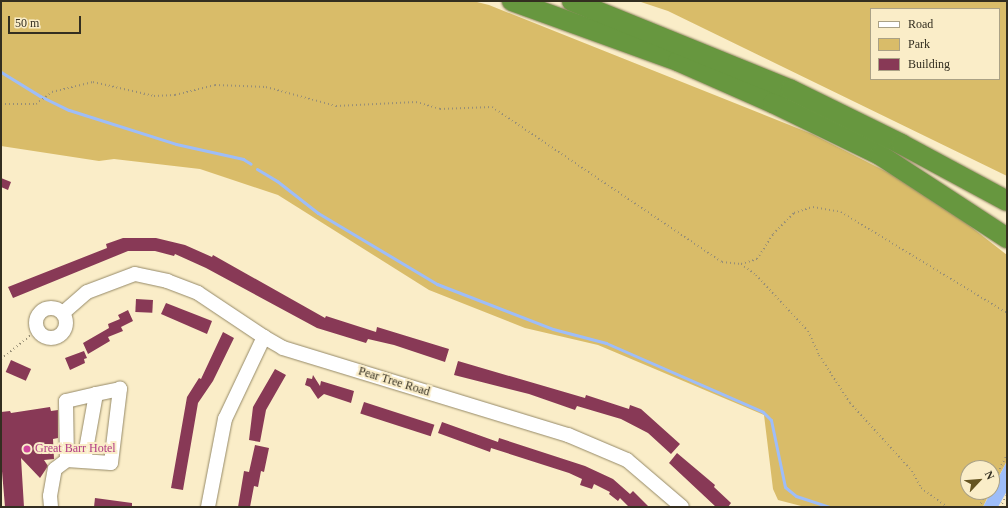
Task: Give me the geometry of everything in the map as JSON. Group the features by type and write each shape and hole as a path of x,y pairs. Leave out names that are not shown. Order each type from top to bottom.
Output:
{"highway":[{"path":"512,1 678,61 773,103 880,155 1007,238"},
{"path":"572,1 791,90 901,144 1007,201"}],"street":[{"name":"Pear Tree Road","path":"64,312 87,292 135,274 167,281 198,293 283,348 568,434 627,460 682,507"},
{"path":"57,309 64,312 66,320 64,331 57,337 47,338 36,331 36,323 43,311 57,309"},
{"path":"208,507 225,419 264,337"},
{"path":"51,507 50,496 55,469 67,460 111,462 120,389 66,401 67,460"},
{"path":"84,461 96,394"}],"path":[{"path":"1,104 36,104 52,92 93,82 154,96 176,95 215,85 266,87 336,106 416,102 440,109 492,107 722,262 741,264 757,259 773,234 794,213 813,207 840,212 1007,312"},
{"path":"741,264 756,275 808,331 820,355 850,402 912,471 921,488 947,507"},
{"path":"1,359 36,331"},
{"path":"1000,468 1007,455"},
{"path":"1000,507 1007,495"}],"green space":[{"path":"1,1 473,1 489,5 812,134 891,174 966,223 1007,255 1007,461 1000,474 1000,460 960,460 960,500 986,500 983,507 805,507 778,500 773,489 764,415 598,345 525,328 429,290 278,195 200,169 114,159 99,161 1,146"},
{"path":"638,1 1007,1 1007,176 668,11"}],"water":[{"path":"1007,461 1007,491 998,507 983,507 987,500 1000,500 1000,474"}],"building":[{"path":"1,178 11,182 8,190 1,187"},
{"path":"123,238 156,238 185,245 212,257 213,255 325,318 326,316 376,332 377,327 449,349 445,362 394,345 368,339 366,343 317,328 206,268 175,254 174,256 155,251 128,251 13,298 8,287 107,248 106,244"},
{"path":"136,299 153,300 152,313 135,312"},
{"path":"166,303 212,321 207,334 161,314"},
{"path":"128,310 133,321 121,327 123,331 108,337 110,341 88,354 83,343 109,328 108,324 120,319 118,315"},
{"path":"223,332 234,338 213,381 198,403 183,490 171,488 187,397 199,378 201,379"},
{"path":"84,351 87,358 84,359 85,363 70,370 65,358"},
{"path":"11,360 31,369 26,381 6,372"},
{"path":"458,361 585,398 586,395 629,409 630,405 641,409 680,444 671,454 648,433 621,419 577,406 575,410 529,394 454,375"},
{"path":"275,369 286,375 266,410 260,442 249,440 253,407"},
{"path":"313,375 320,386 321,381 354,391 351,403 324,394 318,399 310,387 305,385 307,378 312,379"},
{"path":"364,402 434,425 431,436 360,413"},
{"name":"Great Barr Hotel","path":"50,407 51,411 58,410 58,438 53,439 54,459 44,460 48,466 40,478 21,458 24,507 5,507 1,459 1,412 10,411 11,413"},
{"path":"442,422 498,442 499,438 585,466 613,479 630,494 633,491 649,507 629,507 620,498 618,501 609,494 610,492 594,484 592,489 580,485 582,479 569,473 491,448 490,452 438,433"},
{"path":"255,445 269,448 264,472 261,471 258,487 254,486 250,507 238,507 244,471 249,472"},
{"path":"677,453 715,485 714,487 731,503 728,507 716,507 669,463"},
{"path":"95,498 132,503 132,507 94,507"}],"waterway":[{"path":"1,72 40,96 69,110 176,144 243,159 251,164"},
{"path":"257,169 277,181 318,213 437,284 553,329 606,343 763,412 771,420 785,487 796,496 829,507"}],"place":[{"name":"Great Barr Hotel","path":"27,449"}]}
